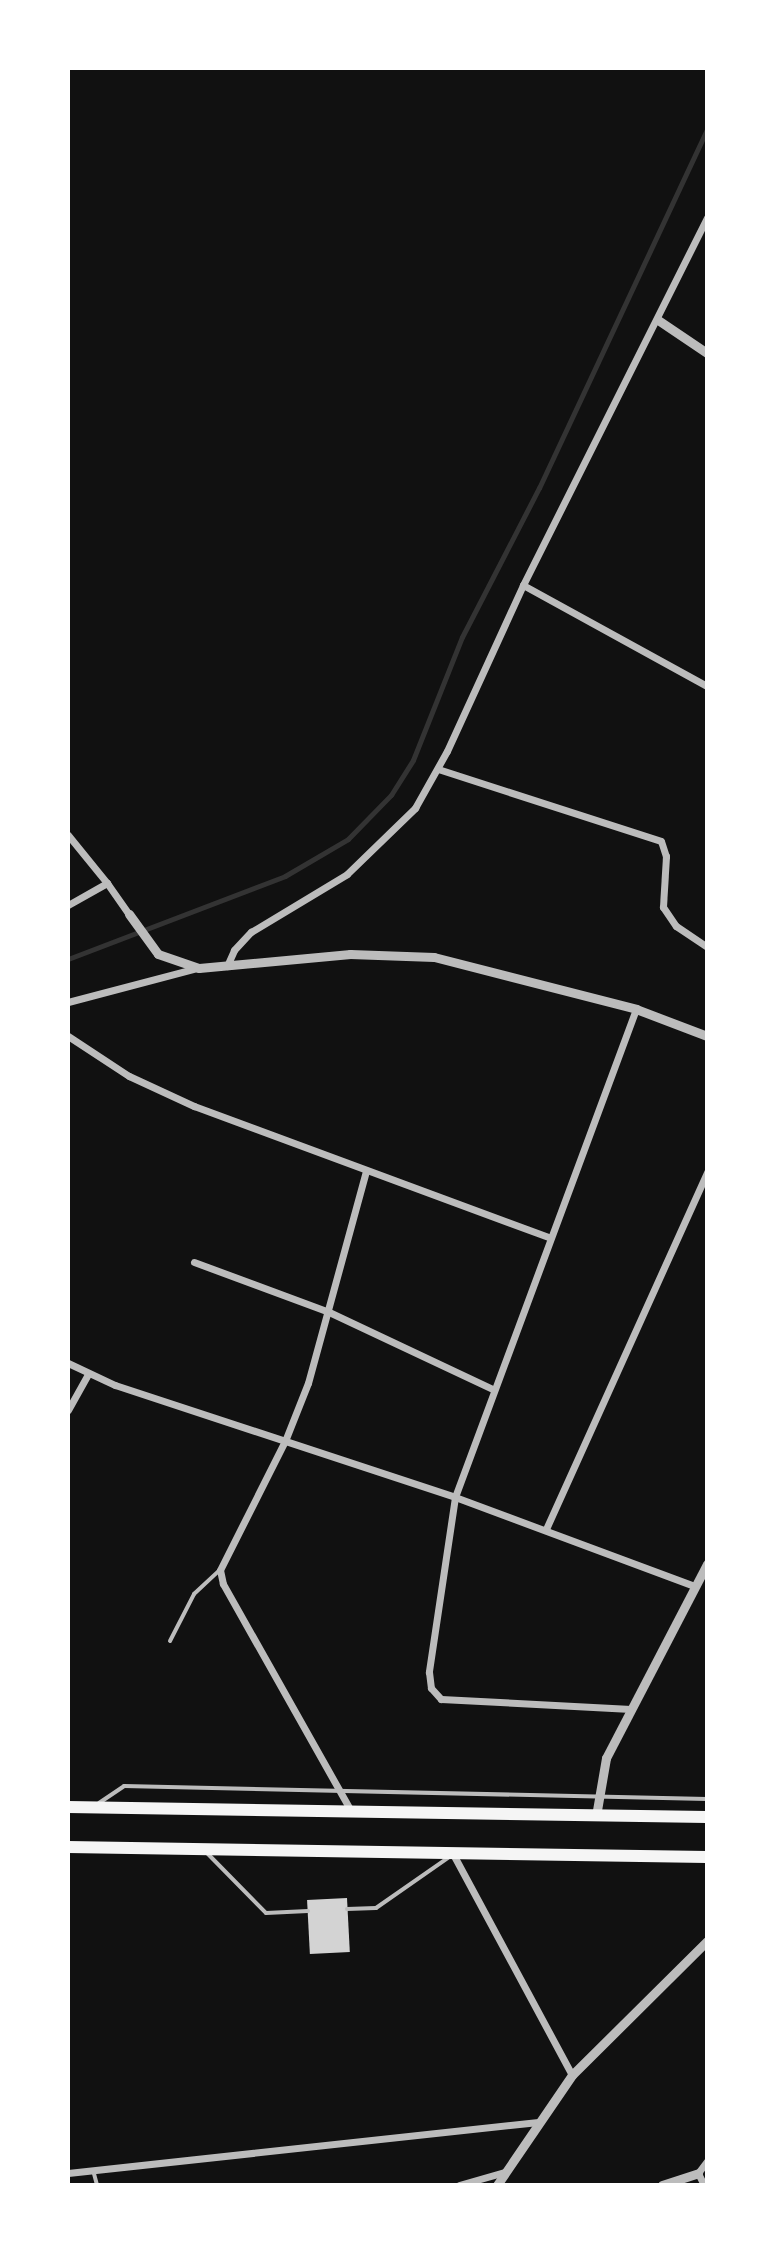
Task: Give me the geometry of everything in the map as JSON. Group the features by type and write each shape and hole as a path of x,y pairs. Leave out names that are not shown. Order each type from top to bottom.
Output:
{"highway":[{"path":"68,1807 707,1817"},
{"path":"68,1847 707,1857"}],"street":[{"path":"226,969 234,950 251,932 347,874 387,839 415,808 438,769 523,585 707,218"},
{"path":"658,320 707,353"},
{"path":"523,585 707,686"},
{"path":"438,769 661,841 666,856 663,907 676,926 707,947"},
{"path":"68,835 107,883 149,944 169,960 199,968 226,969 350,954 408,954 476,965 636,1009 707,1036"},
{"path":"68,905 107,883"},
{"path":"68,1002 199,968"},
{"path":"631,1709 452,1702 437,1696 429,1672 455,1497 636,1009"},
{"path":"68,1036 156,1090 550,1238"},
{"path":"352,1813 223,1584 220,1570 285,1441 329,1312 366,1171"},
{"path":"546,1529 707,1172"},
{"path":"194,1262 329,1312 493,1389"},
{"path":"68,1363 88,1374 546,1529 694,1586"},
{"path":"68,1410 88,1374"},
{"path":"596,1816 596,1797 606,1758 706,1568"},
{"path":"453,1854 572,2075"},
{"path":"497,2185 572,2075 707,1941"},
{"path":"68,2173 538,2122"},
{"path":"662,2185 698,2173 707,2161"},
{"path":"459,2185 505,2172"},
{"path":"698,2173 704,2185"}],"lane":[{"path":"170,1641 194,1594 220,1570"},
{"path":"91,1808 124,1786 707,1799"},
{"path":"205,1851 266,1913 308,1911"},
{"path":"347,1909 376,1908 453,1854"},
{"path":"93,2170 97,2185"}],"building":[{"path":"347,1898 350,1952 310,1954 307,1900"}],"waterway":[{"path":"68,959 285,876 348,839 391,795 413,760 462,637 539,488 707,130"}]}
